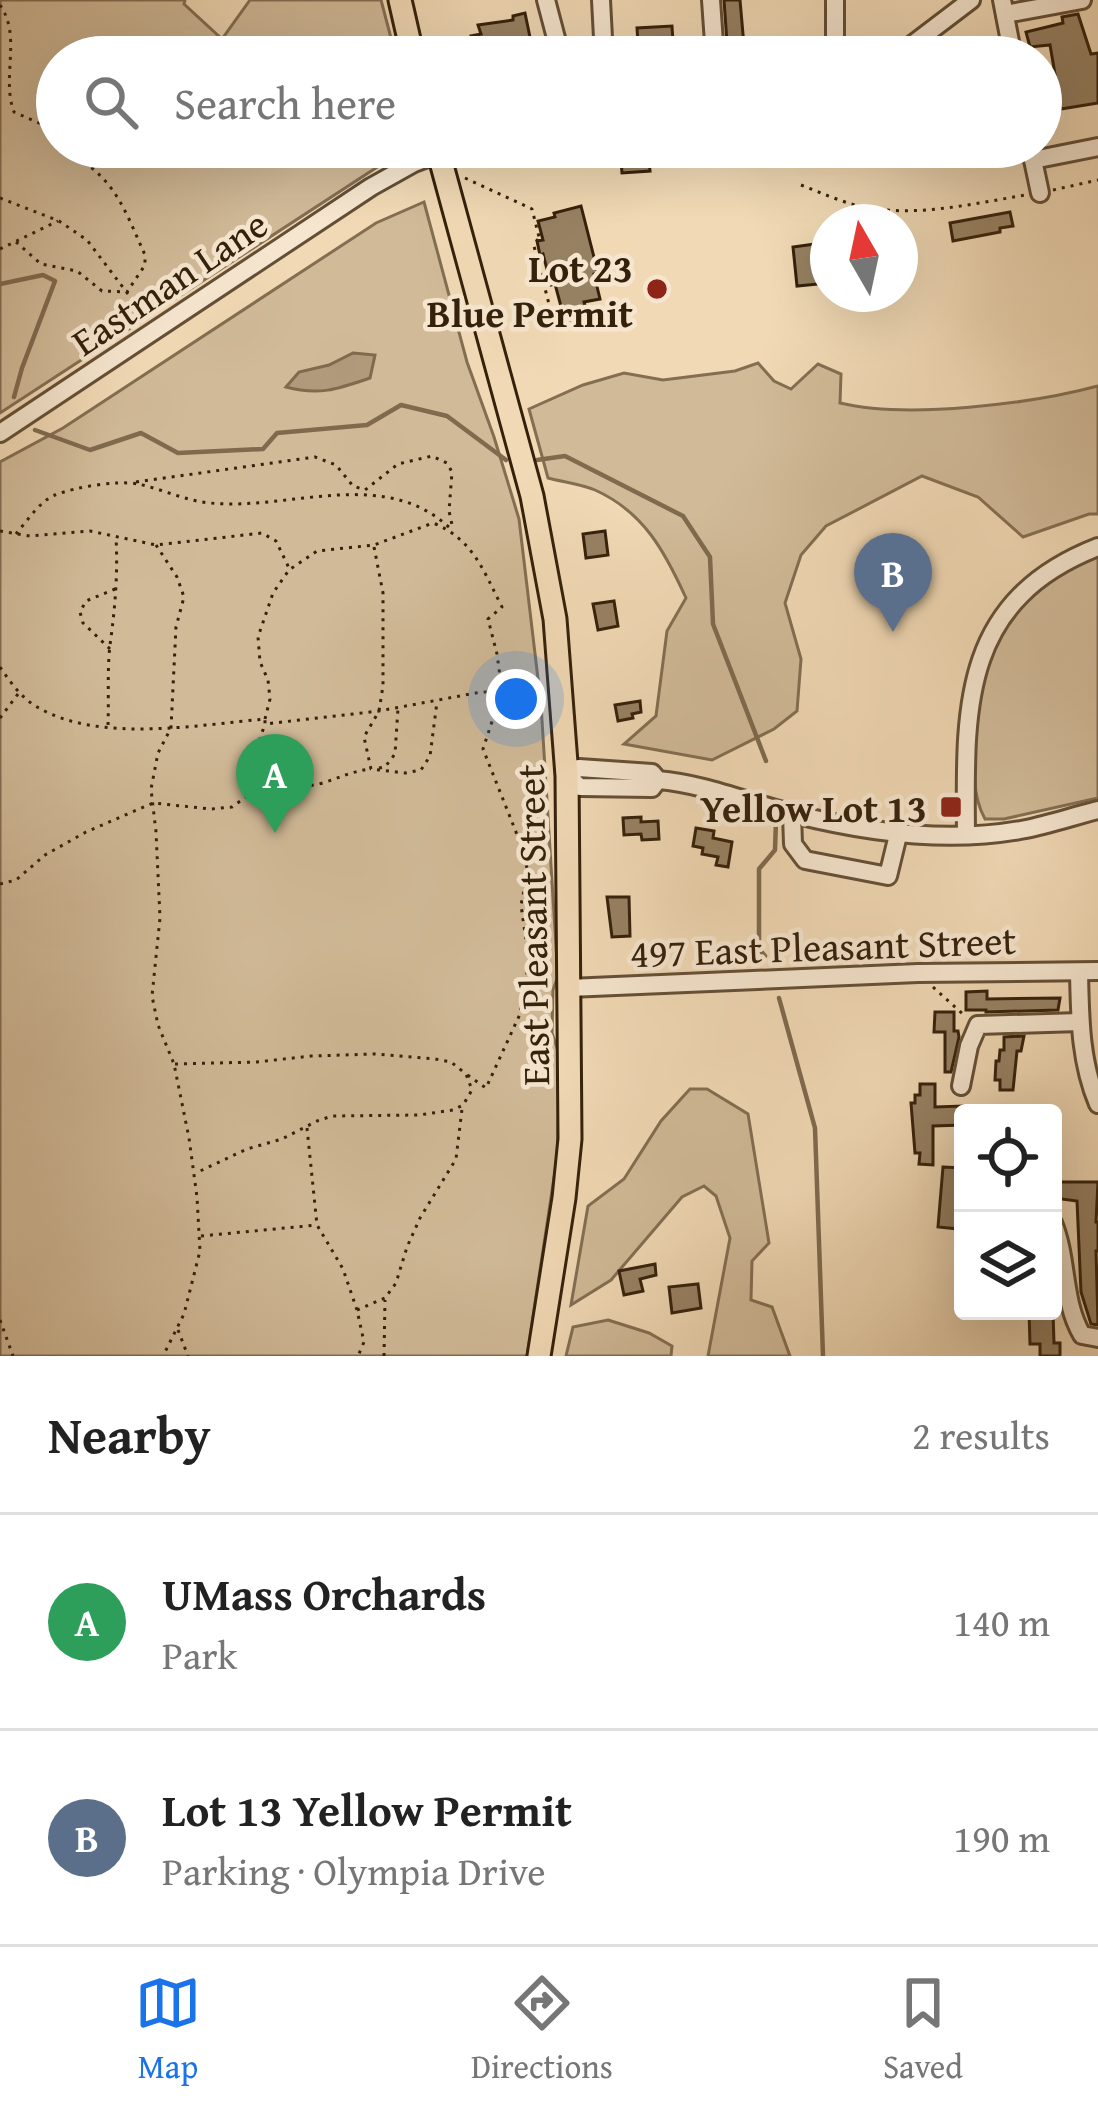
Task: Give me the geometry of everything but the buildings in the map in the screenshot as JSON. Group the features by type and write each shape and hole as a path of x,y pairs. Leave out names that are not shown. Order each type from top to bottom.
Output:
{"main road":[{"path":"400,0 408,36"},
{"name":"East Pleasant Street","path":"449,168 532,496 563,691 568,776 570,1139 539,1356"}],"street":[{"path":"546,0 555,36"},
{"path":"601,0 603,36"},
{"path":"711,0 714,36"},
{"path":"835,0 835,36"},
{"path":"924,36 971,0"},
{"path":"1003,7 1082,0"},
{"path":"1062,150 1098,147"},
{"name":"Eastman Lane","path":"0,433 371,187 408,168"},
{"path":"1035,168 1040,193"},
{"path":"966,834 967,724 986,645 1027,588 1098,547"},
{"path":"568,776 580,788 652,788 658,780 898,835 1024,829 1098,810"},
{"path":"792,814 793,844 805,860 887,876 898,835"},
{"name":"497 East Pleasant Street","path":"569,988 1089,971 1080,1022 1086,1069 1098,1104"},
{"path":"961,1086 977,1028 990,1023 1080,1022"},
{"path":"1062,1259 1078,1328 1082,1335 1098,1338"}],"path":[{"path":"0,5 8,16 10,32 9,99 14,112 36,122"},
{"path":"91,168 118,198 145,255 145,265 127,292"},
{"path":"458,175 532,209 540,239 535,239 534,246 550,308 563,316"},
{"path":"801,185 861,207 906,211 935,210 1098,180"},
{"path":"0,198 59,221 87,240 158,329"},
{"path":"0,249 59,221"},
{"path":"16,242 41,264 77,271 102,291 127,292"},
{"path":"16,534 52,495 105,484 315,457 336,465 353,486 364,490 398,464 432,456 447,463 452,472 449,511 453,531"},
{"path":"132,482 209,503 348,493 392,497 412,501 453,531 478,562 502,607 488,619 502,691 483,748 528,871 521,905 530,961 520,1014 486,1088 451,1062 375,1054 174,1064"},
{"path":"0,884 16,880 45,855 86,832 153,803 232,807 253,792 255,753 270,699 258,637 273,593 290,570 317,551 374,545 433,523 453,531"},
{"path":"0,531 30,536 90,531 156,545 262,533 276,541 290,570"},
{"path":"108,727 116,536"},
{"path":"156,545 184,597 176,627 171,728 158,753 151,789 160,918 152,996 174,1064 200,1236 184,1314 164,1356"},
{"path":"371,769 364,736 379,711 385,622 374,545"},
{"path":"110,649 83,622 80,612 86,601 117,588"},
{"path":"0,667 19,693 56,716 143,730 379,711 502,691 563,691"},
{"path":"0,718 19,693"},
{"path":"371,769 422,770 434,740 437,699"},
{"path":"257,775 314,786 385,767 395,754 398,706"},
{"path":"932,986 977,1028"},
{"path":"357,1310 385,1298 396,1283 420,1218 456,1159 463,1105 472,1090 466,1074"},
{"path":"194,1173 332,1117 418,1115 463,1105"},
{"path":"306,1126 317,1225 343,1269 357,1310 364,1342 358,1356"},
{"path":"200,1236 317,1225"},
{"path":"384,1356 385,1298"},
{"path":"0,1320 12,1353 0,1353"},
{"path":"177,1329 188,1356"}],"shaded area":[{"path":"0,0 185,0 219,36 36,36 36,168 376,168 0,413"},
{"path":"250,0 381,0 390,36 224,36"},
{"path":"424,202 467,362 519,519 541,704 558,976 552,1033 560,1057 557,1158 527,1356 0,1356 0,462 63,428 376,223"},
{"path":"353,353 375,355 370,378 328,390 286,387 299,372"},
{"path":"758,363 774,381 791,389 818,364 841,374 840,403 868,408 969,407 1098,386 1098,514 1023,537 978,497 922,476 826,526 801,555 785,603 801,659 797,711 774,729 712,760 624,744 656,716 667,631 686,598 661,549 627,510 595,490 548,478 529,409 624,373 663,380 735,371"},
{"path":"1098,555 1098,798 985,819 974,768 977,696 984,666 1020,608 1056,578"},
{"path":"690,1089 707,1089 748,1114 769,1243 752,1261 751,1300 772,1307 790,1356 708,1356 730,1238 716,1196 704,1186 682,1197 611,1280 571,1305 588,1206 624,1179 661,1121"},
{"path":"608,1320 672,1346 671,1356 566,1356 573,1327"}],"waterway":[{"path":"0,284 43,275 55,281 14,397"},
{"path":"35,430 90,450 141,433 178,453 263,449 277,433 367,425 401,405 447,416 506,460"},
{"path":"537,460 565,456 683,516 710,557 713,624 766,761"},
{"path":"765,956 759,949 759,869 775,850 776,821"},
{"path":"779,998 815,1128 823,1356"}],"place":[{"name":"Lot 23 Blue Permit","path":"657,289"},
{"name":"Lot 13 Yellow Permit","path":"893,632"},
{"name":"Yellow Lot 13","path":"951,807"},
{"name":"UMass Orchards","path":"275,833"}]}
